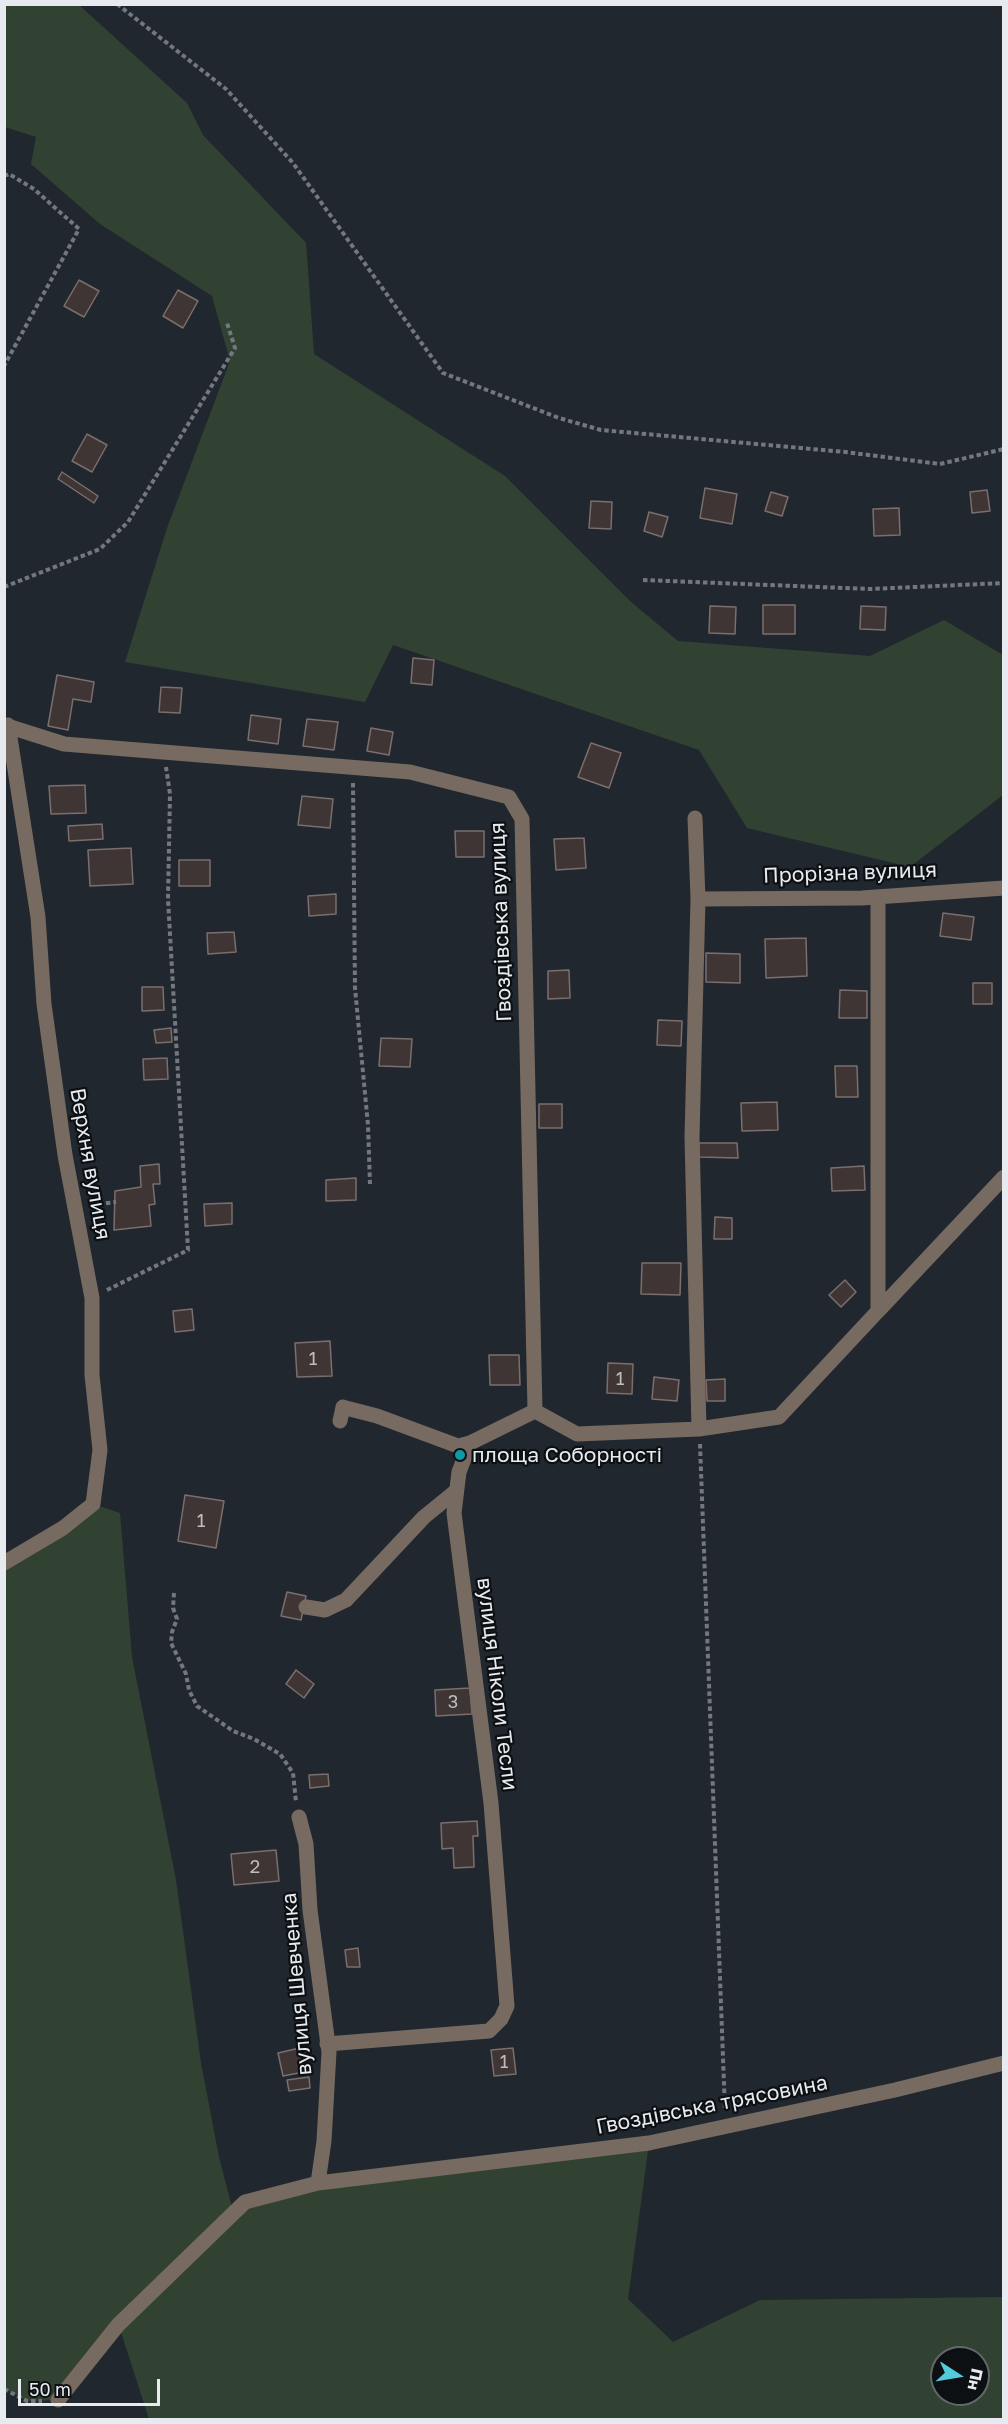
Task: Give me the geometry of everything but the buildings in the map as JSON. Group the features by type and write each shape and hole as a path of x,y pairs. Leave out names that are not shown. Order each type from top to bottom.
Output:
{"street":[{"name":"Гвоздівська вулиця","path":"6,725 63,744 410,772 509,797 522,819 537,1412"},
{"name":"Верхня вулиця","path":"4,1563 63,1528 93,1504 100,1449 92,1375 92,1298 75,1208 44,1004 38,917 6,725"},
{"path":"695,818 698,899 692,1137 699,1429"},
{"name":"Прорізна вулиця","path":"698,899 878,897 1004,888"},
{"path":"878,897 878,1311"},
{"path":"343,1414 378,1416 458,1446 470,1443 537,1412 577,1434 699,1429 779,1418 1004,1177"},
{"name":"вулиця Ніколи Тесли","path":"327,2044 489,2031 501,2019 507,2006 491,1803 454,1513 459,1472 470,1443"},
{"path":"306,1607 325,1610 346,1600 424,1517 456,1491"},
{"name":"вулиця Шевченка","path":"299,1817 306,1844 310,1910 327,2044 324,2141 318,2183"},
{"name":"Гвоздівська трясовина","path":"58,2400 118,2325 245,2202 318,2183 649,2143 895,2090 1004,2063"}],"path":[{"path":"117,4 226,89 293,163 443,373 559,418 601,430 845,452 940,464 1004,449"},
{"path":"4,176 9,174 34,189 79,229 4,366"},
{"path":"4,587 100,549 128,522 235,348 227,323"},
{"path":"643,580 870,589 1004,583"},
{"path":"92,1298 188,1250 168,899 170,794 163,751"},
{"path":"353,767 355,988 368,1125 370,1184"},
{"path":"75,1208 116,1202"},
{"path":"699,1429 726,2127"},
{"path":"174,1593 173,1608 177,1619 171,1643 186,1674 189,1690 197,1706 233,1731 254,1739 280,1754 293,1773 299,1817"},
{"path":"4,2388 27,2401 58,2400"}],"green space":[{"path":"5,4 79,5 187,103 203,135 306,243 314,354 505,476 631,602 678,641 870,656 944,620 1003,655 1003,795 910,867 747,828 699,750 393,645 365,702 125,662 167,528 230,361 212,296 100,224 31,164 36,137 5,127"},
{"path":"93,1504 120,1513 132,1657 176,1880 201,2063 219,2157 233,2211 318,2183 649,2143 628,2299 673,2342 760,2300 1003,2297 1003,2419 149,2419 119,2326 58,2400 27,2401 5,2389 5,1563"}],"place":[{"name":"площа Соборності","path":"460,1455"}]}
